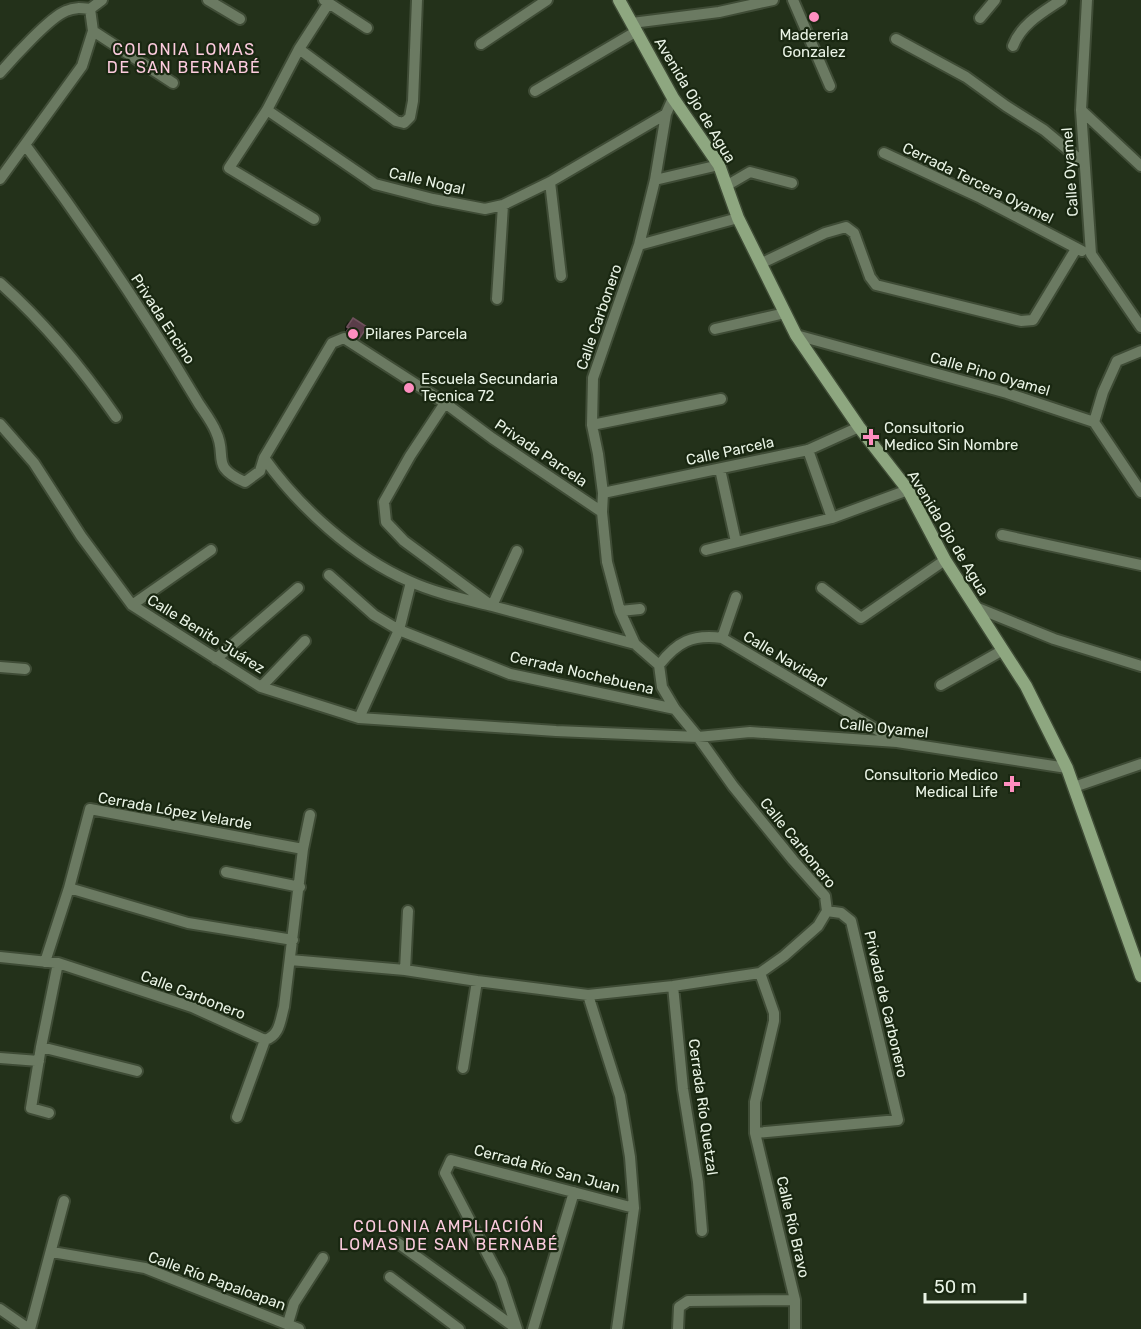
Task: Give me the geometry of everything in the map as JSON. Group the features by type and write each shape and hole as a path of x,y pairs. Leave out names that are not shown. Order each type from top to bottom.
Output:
{"street":[{"path":"0,73 26,45 64,11 78,7 90,9 102,0"},
{"path":"208,0 240,19"},
{"path":"299,49 396,121 404,123 410,117 413,101 417,0"},
{"path":"480,44 547,0"},
{"name":"Avenida Ojo de Agua","path":"619,0 673,98 718,165 738,218 796,335 859,427 908,490 945,560 1026,686 1067,768 1141,976"},
{"path":"535,91 635,27 773,0"},
{"path":"793,0 830,86"},
{"path":"980,18 995,0"},
{"path":"1013,46 1017,37 1031,20 1061,0"},
{"name":"Calle Oyamel","path":"1087,0 1081,110 1091,254"},
{"path":"314,219 229,168 267,110 326,2 367,28"},
{"path":"0,179 82,66 93,31 90,9"},
{"path":"93,31 173,82"},
{"path":"896,39 966,77 1044,130 1084,163"},
{"name":"Calle Carbonero","path":"290,960 405,970 588,995 673,986 760,973 784,956 818,926 827,911 825,896 793,861 675,709 662,687 660,665 635,644 620,610 607,562 602,512 603,493 592,425 593,378 639,245 655,180 666,114 673,98"},
{"name":"Calle Nogal","path":"267,110 375,184 485,209 503,205 550,182 666,114"},
{"path":"1081,110 1141,166"},
{"name":"Privada Encino","path":"26,146 78,217 217,433 220,461 231,476 245,482 260,471 264,458"},
{"name":"Cerrada Tercera Oyamel","path":"884,153 981,198 1076,249 1091,254"},
{"path":"655,180 718,165"},
{"path":"726,186 750,172 792,183"},
{"path":"550,182 561,276"},
{"path":"496,299 503,205"},
{"path":"639,245 738,218"},
{"path":"762,263 825,233 846,227 854,233 870,277 876,285 1021,321 1033,320 1076,249"},
{"path":"1091,254 1141,327"},
{"path":"0,284 27,307 65,349 116,417"},
{"path":"715,329 785,313"},
{"name":"Calle Pino Oyamel","path":"796,335 1007,393 1094,422"},
{"name":"Privada Parcela","path":"264,458 332,343 344,338 445,403 492,438 602,512"},
{"path":"1141,351 1117,361 1094,422 1141,492"},
{"path":"592,425 721,399"},
{"path":"445,403 410,456 384,502 386,522 404,541 492,606"},
{"name":"Calle Benito Juárez","path":"0,424 34,463 81,536 132,605 261,687 359,718 556,731 698,737"},
{"name":"Calle Parcela","path":"603,493 808,450 859,427"},
{"path":"808,450 832,518"},
{"path":"264,458 293,494 341,539 380,567 411,582 635,644"},
{"path":"720,469 736,542"},
{"path":"706,550 832,518 908,490"},
{"path":"1002,535 1141,565"},
{"path":"132,605 211,550"},
{"path":"492,606 517,551"},
{"path":"822,588 861,618 945,560"},
{"name":"Cerrada Nochebuena","path":"329,575 375,615 399,630 510,674 675,709"},
{"path":"359,718 399,630 411,582"},
{"path":"216,659 298,588"},
{"path":"722,638 736,597"},
{"path":"975,607 1054,639 1141,666"},
{"path":"620,610 640,609"},
{"name":"Calle Navidad","path":"660,665 673,647 703,636 722,638 897,742"},
{"path":"261,687 305,641"},
{"path":"941,685 1003,650"},
{"path":"0,667 25,669"},
{"name":"Calle Oyamel","path":"698,737 750,732 897,742 1067,768"},
{"path":"1074,787 1141,764"},
{"name":"Cerrada López Velarde","path":"45,962 69,888 90,809 303,849"},
{"path":"237,1117 265,1040 275,1035 278,1030 284,1007 303,849 310,816"},
{"path":"226,872 300,887"},
{"path":"69,888 188,922 292,940"},
{"path":"405,970 408,911"},
{"name":"Privada de Carbonero","path":"755,1133 898,1120 851,921 841,913 827,911"},
{"name":"Calle Carbonero","path":"0,957 58,963 192,1007 265,1040"},
{"path":"49,1113 31,1107 40,1047 58,963"},
{"name":"Calle Río Bravo","path":"760,973 774,1012 774,1021 755,1102 755,1133 795,1300 795,1329"},
{"path":"463,1068 477,981"},
{"name":"Cerrada Río Quetzal","path":"673,986 683,1089 698,1182 702,1231"},
{"path":"588,995 620,1096 630,1157 634,1208 617,1329"},
{"path":"40,1047 137,1071"},
{"path":"0,1058 39,1061"},
{"name":"Cerrada Río San Juan","path":"517,1329 501,1280 445,1173 451,1160 634,1208"},
{"path":"533,1329 574,1192"},
{"path":"0,1310 30,1329 64,1201"},
{"path":"398,1243 517,1329"},
{"name":"Calle Río Papaloapan","path":"52,1251 145,1268 299,1329"},
{"path":"288,1323 294,1303 323,1258"},
{"path":"390,1277 459,1329"},
{"path":"678,1329 678,1311 681,1304 688,1301 795,1300"}],"building":[{"path":"353,318 367,327 359,339 347,331"}],"place":[{"name":"Madereria Gonzalez","path":"814,17"},
{"name":"Pilares Parcela","path":"353,334"},
{"name":"Escuela Secundaria Tecnica 72","path":"409,388"},
{"name":"Consultorio Medico Sin Nombre","path":"871,437"},
{"name":"Consultorio Medico Medical Life","path":"1012,784"}],"district":[{"name":"COLONIA LOMAS DE SAN BERNABÉ","path":"184,58"},
{"name":"COLONIA AMPLIACIÓN LOMAS DE SAN BERNABÉ","path":"449,1235"}]}
